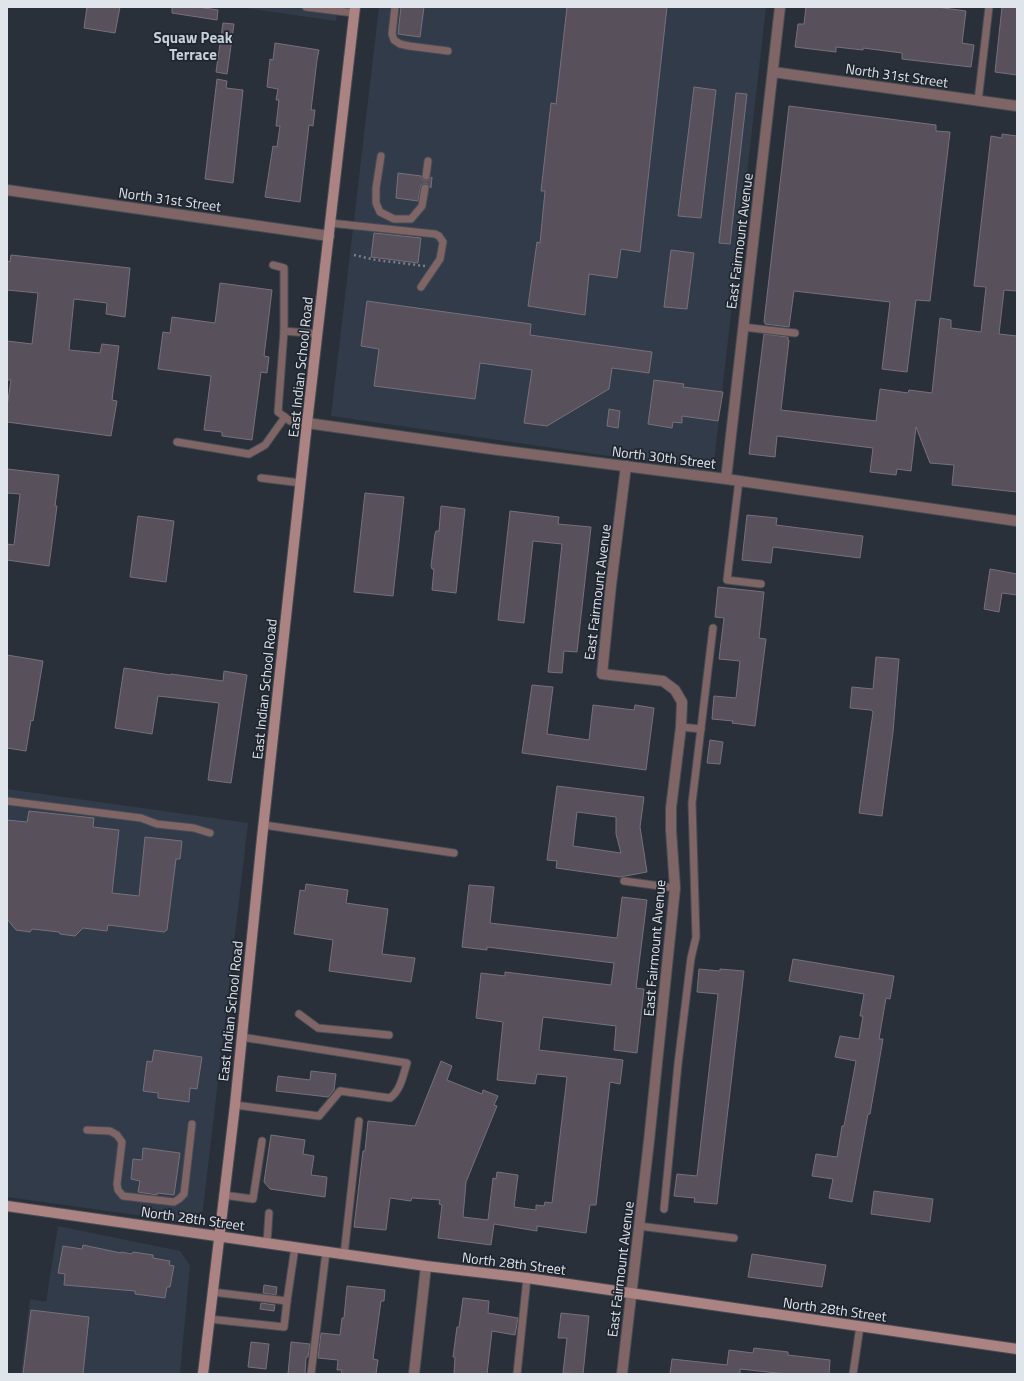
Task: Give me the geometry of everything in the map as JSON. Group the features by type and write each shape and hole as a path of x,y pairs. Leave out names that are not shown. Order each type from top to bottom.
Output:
{"main road":[{"name":"East Indian School Road","path":"202,1374 234,1104 307,423 354,10"},
{"name":"North 28th Street","path":"7,1206 426,1266 527,1278 1017,1349"}],"street":[{"name":"East Fairmount Avenue","path":"726,479 780,7"},
{"name":"North 31st Street","path":"773,72 1017,106"},
{"name":"North 31st Street","path":"7,190 329,236"},
{"name":"North 30th Street","path":"307,423 739,480 1017,521"},
{"name":"East Fairmount Avenue","path":"622,1374 649,1141 675,888 671,808 681,727 682,702 675,690 663,681 602,674 611,585 626,466"},
{"path":"414,1374 426,1266"}],"lane":[{"path":"306,7 354,10"},
{"path":"395,7 392,34 394,40 400,44 409,46 448,51"},
{"path":"978,101 989,7"},
{"path":"381,156 376,188 376,203 380,212 394,219 411,219 422,206 425,188"},
{"path":"426,176 428,161"},
{"path":"330,222 435,234 439,236 443,242 440,259 422,287"},
{"path":"273,265 284,268 284,331 278,412 290,420 307,423"},
{"path":"743,327 795,333"},
{"path":"284,331 318,334"},
{"path":"177,442 249,454 265,444 285,417"},
{"path":"261,478 301,483"},
{"path":"739,480 727,580 761,584"},
{"path":"664,1209 678,1064 691,958 696,937 692,803 713,628"},
{"path":"681,727 701,729"},
{"path":"7,801 141,818 157,824 194,828 210,833"},
{"path":"264,825 454,853"},
{"path":"624,881 675,888"},
{"path":"299,1014 318,1028 389,1036"},
{"path":"234,1104 320,1116 340,1091 390,1098 396,1094 407,1063 241,1037"},
{"path":"344,1254 359,1121"},
{"path":"87,1130 110,1131 117,1135 122,1142 117,1184 118,1190 124,1196 174,1202 184,1194 192,1124"},
{"path":"223,1195 253,1199 262,1141"},
{"path":"267,1243 270,1213"},
{"path":"639,1226 734,1238"},
{"path":"209,1319 284,1327 295,1247"},
{"path":"311,1374 326,1252"},
{"path":"517,1374 527,1278"},
{"path":"212,1292 287,1301"},
{"path":"853,1374 860,1326"}],"path":[{"path":"354,255 376,260 426,266"}],"shaded area":[{"path":"239,7 337,7 336,21"},
{"path":"379,7 766,7 713,471 331,416"},
{"path":"7,789 248,823 203,1209 201,1215 193,1222 7,1197"},
{"path":"58,1226 180,1251 190,1265 180,1374 21,1374 30,1299 46,1302"}],"building":[{"path":"87,7 120,7 115,33 84,28"},
{"path":"172,7 198,7 218,10 217,20 172,13"},
{"path":"401,7 424,7 420,37 398,34"},
{"path":"567,7 667,7 640,252 621,249 617,278 589,274 585,315 528,306 537,242 540,243 545,191 541,191 551,103 556,104"},
{"path":"806,7 936,7 966,11 962,43 974,45 971,67 902,59 902,53 863,48 863,50 836,47 836,52 795,47 798,24 804,24"},
{"path":"1002,7 1017,7 1017,75 995,72"},
{"path":"223,23 234,24 227,74 216,72"},
{"path":"275,43 319,50 311,110 315,110 313,126 309,125 300,202 265,197 273,146 277,147 280,126 276,126 279,100 276,100 278,89 267,87 270,59 273,60"},
{"path":"217,79 227,81 226,88 243,90 233,183 205,179"},
{"path":"694,87 716,90 701,218 678,216"},
{"path":"736,93 747,94 730,244 719,243"},
{"path":"789,106 936,125 936,131 950,132 930,301 916,300 907,372 882,369 890,302 794,291 789,327 765,324 764,322"},
{"path":"1002,134 1017,136 1017,291 1004,290 999,334 1017,336 1017,492 952,485 954,465 930,463 916,427 911,471 897,469 896,475 870,472 873,448 777,436 775,457 749,454 764,334 788,337 789,340 781,410 876,421 880,389 908,393 909,390 932,393 940,318 951,320 951,328 981,332 986,287 974,286 991,136 1002,138"},
{"path":"398,173 421,176 423,180 426,181 432,177 431,188 426,183 421,185 418,201 396,198"},
{"path":"374,233 421,238 418,263 371,257"},
{"path":"671,250 694,253 687,309 664,307"},
{"path":"11,255 130,268 125,317 106,314 107,303 74,299 69,350 100,353 102,344 119,346 112,400 117,401 111,436 7,422 7,407 11,380 7,380 7,341 32,344 38,293 7,290 7,261 10,262"},
{"path":"220,283 272,290 264,356 269,357 267,373 261,372 252,440 222,436 222,432 204,430 211,376 158,369 163,332 170,333 172,317 215,323"},
{"path":"367,301 531,324 530,335 652,352 649,373 612,368 609,389 547,426 524,423 532,370 480,363 475,399 374,386 379,349 361,346"},
{"path":"654,380 684,384 683,387 723,392 718,421 682,416 682,423 673,422 672,428 648,424"},
{"path":"609,409 620,411 618,428 607,426"},
{"path":"7,469 59,475 55,506 57,506 49,566 7,560 7,544 14,545 20,494 7,493"},
{"path":"365,493 404,497 393,596 354,592"},
{"path":"441,506 465,509 456,593 432,590 434,569 432,569 431,566 435,534 436,531 439,531"},
{"path":"510,511 559,517 558,524 591,527 577,652 564,651 562,673 548,672 562,544 533,541 524,623 498,620"},
{"path":"747,515 777,518 776,525 863,536 860,558 773,547 771,563 742,560"},
{"path":"138,516 174,521 166,582 130,577"},
{"path":"990,569 1017,574 1017,595 1002,593 999,612 984,609"},
{"path":"718,587 764,592 759,638 766,639 755,726 732,723 733,721 712,719 714,696 736,698 740,661 719,659 724,618 715,617"},
{"path":"7,655 43,661 33,721 31,720 26,751 7,748"},
{"path":"876,657 899,659 893,732 882,816 859,813 873,712 871,710 850,708 852,687 873,689"},
{"path":"124,668 223,681 224,671 247,675 231,783 208,780 219,703 158,696 152,734 115,728"},
{"path":"532,685 553,687 547,734 589,740 593,705 634,710 635,705 654,708 646,770 522,753"},
{"path":"710,740 723,742 720,764 707,763"},
{"path":"557,786 644,797 640,827 647,872 620,877 556,868 557,861 547,860","holes":["577,812 616,817 616,834 621,853 573,846"]},
{"path":"29,811 94,818 93,827 119,830 112,893 139,896 145,837 182,841 180,859 176,859 167,930 164,932 108,925 107,931 83,928 75,936 60,934 59,932 32,929 30,932 16,930 7,919 7,820 27,822"},
{"path":"306,884 348,890 346,903 388,909 382,954 415,958 411,982 329,971 333,940 294,934 300,890 305,891"},
{"path":"469,885 494,887 490,923 617,938 622,897 647,900 636,988 644,989 637,1053 614,1050 616,1026 543,1017 539,1050 623,1060 620,1084 610,1082 596,1205 590,1205 586,1233 537,1226 537,1231 494,1224 491,1245 438,1238 442,1205 439,1204 440,1200 412,1198 411,1201 390,1198 386,1230 354,1227 368,1121 415,1126 441,1061 452,1066 447,1080 482,1094 483,1090 498,1096 494,1105 497,1106 466,1182 463,1217 488,1220 493,1178 496,1179 497,1172 518,1175 514,1207 536,1210 536,1205 544,1206 545,1202 552,1203 567,1077 537,1074 535,1084 497,1080 503,1022 476,1018 481,973 505,976 505,972 611,985 614,963 487,947 487,950 462,947"},
{"path":"793,959 894,976 890,999 886,998 879,1039 883,1039 870,1114 868,1114 852,1202 829,1198 833,1179 812,1176 816,1154 837,1157 856,1061 835,1057 840,1036 859,1039 863,1016 860,1016 864,994 789,981"},
{"path":"699,969 744,971 717,1204 694,1202 695,1198 674,1196 677,1174 697,1176 718,994 697,992"},
{"path":"154,1050 202,1057 197,1089 190,1088 189,1102 158,1098 158,1093 143,1091 147,1061 152,1062"},
{"path":"311,1071 336,1074 334,1090 328,1097 276,1091 278,1076 310,1080"},
{"path":"271,1135 305,1140 303,1154 314,1156 311,1175 327,1177 325,1197 270,1189 264,1182"},
{"path":"143,1148 180,1153 174,1195 157,1193 157,1195 138,1192 140,1181 131,1179 133,1159 142,1160"},
{"path":"874,1191 933,1199 930,1222 871,1214"},
{"path":"83,1245 121,1253 132,1254 133,1252 153,1255 153,1258 170,1261 169,1265 174,1266 170,1287 167,1287 165,1298 135,1294 135,1291 64,1285 65,1274 58,1273 63,1246 82,1249"},
{"path":"752,1254 826,1265 822,1287 748,1277"},
{"path":"264,1285 277,1287 276,1295 263,1293"},
{"path":"347,1286 385,1290 384,1301 381,1301 373,1359 378,1360 376,1374 341,1374 342,1370 337,1370 338,1360 318,1358 321,1333 340,1335 342,1318 344,1318"},
{"path":"463,1298 489,1301 488,1313 518,1318 515,1335 492,1331 487,1374 454,1374 455,1357 453,1357"},
{"path":"261,1303 275,1305 274,1311 260,1309"},
{"path":"31,1310 89,1317 83,1374 23,1374"},
{"path":"561,1313 589,1316 583,1374 563,1373 567,1338 558,1338"},
{"path":"251,1342 269,1344 266,1369 248,1367"},
{"path":"291,1342 310,1344 308,1357 306,1357 305,1374 288,1374"},
{"path":"754,1348 788,1352 788,1355 830,1360 829,1374 786,1374 740,1369 740,1374 670,1374 672,1359 727,1365 729,1350 753,1353"}],"district":[{"name":"Squaw Peak Terrace","path":"193,46"}]}
